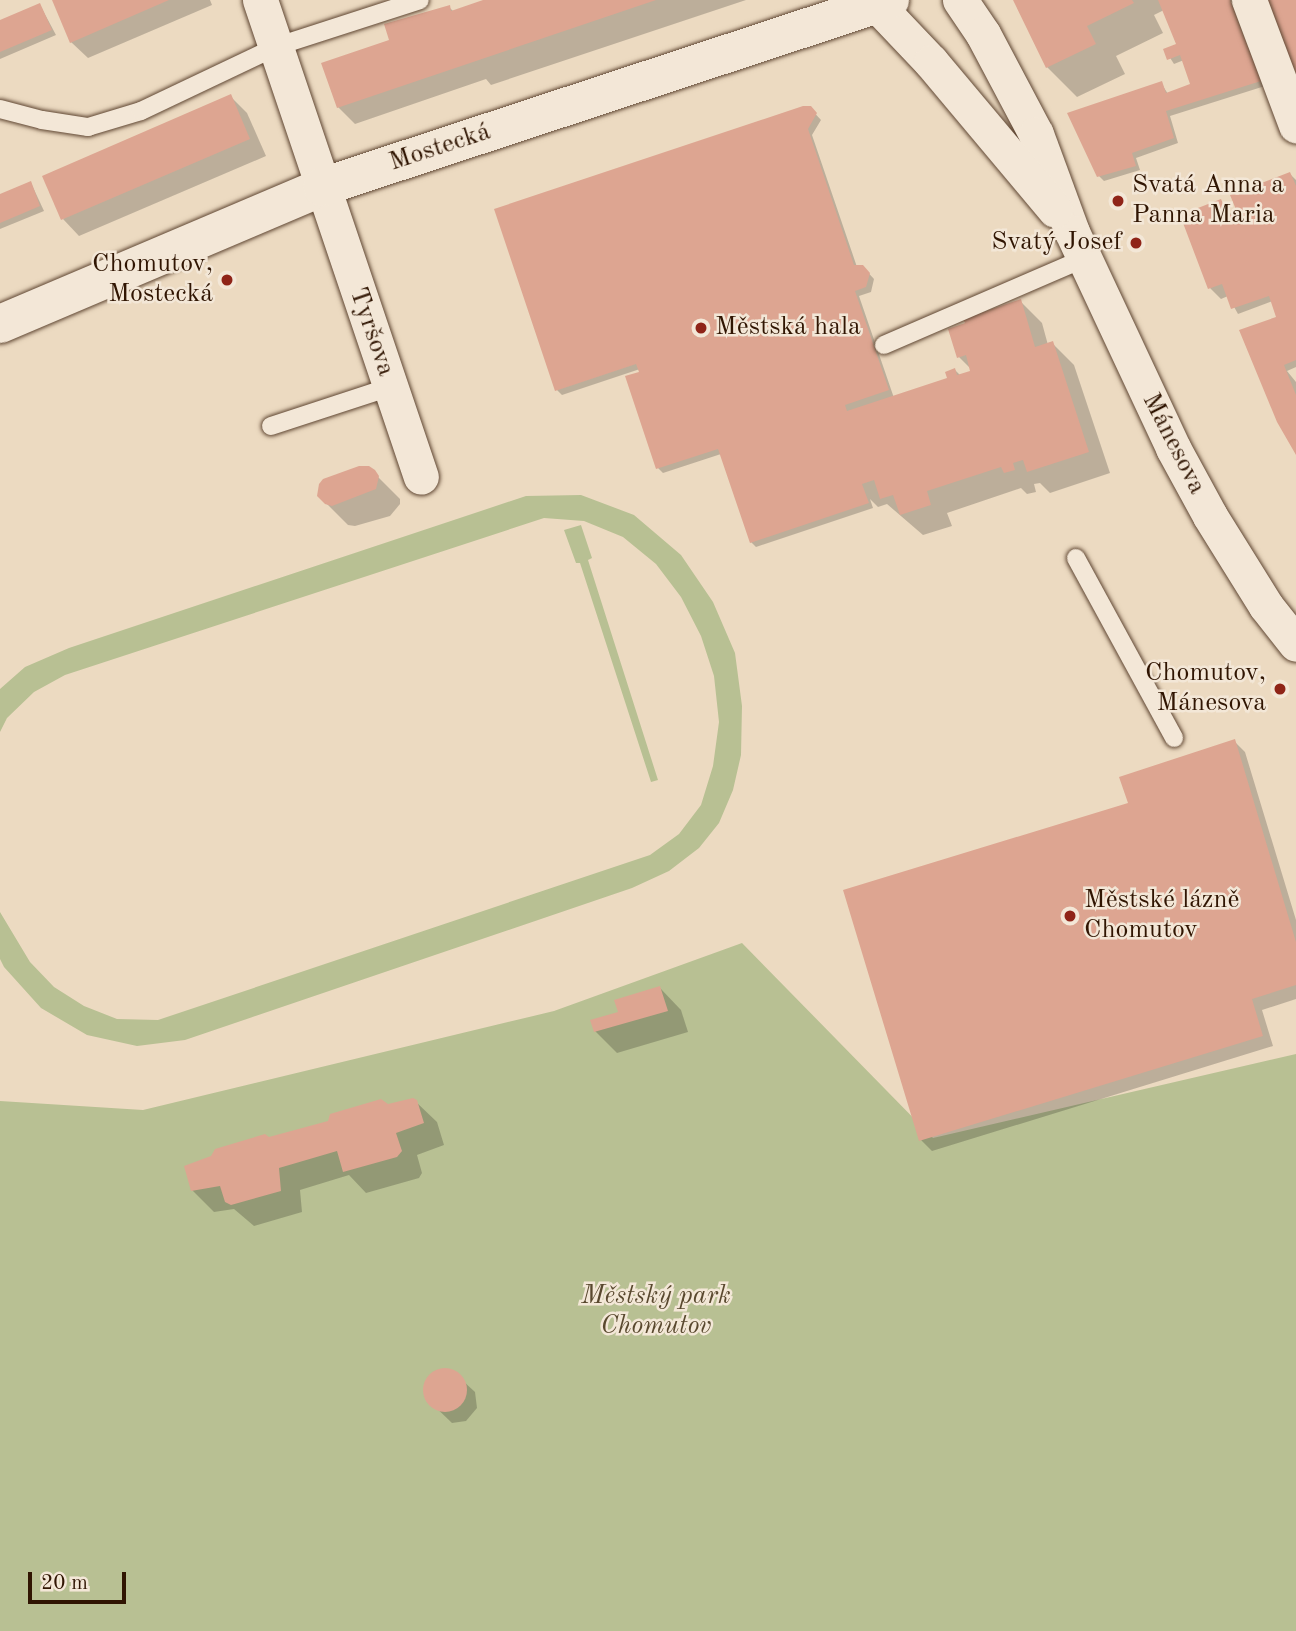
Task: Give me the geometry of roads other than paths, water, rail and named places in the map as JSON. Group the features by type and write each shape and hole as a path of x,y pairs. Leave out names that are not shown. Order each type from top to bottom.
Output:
{"street":[{"name":"Tyršova","path":"260,0 278,46 421,477"},
{"name":"Mánesova","path":"960,0 983,34 1036,134 1078,245 1173,448 1266,606 1296,644"},
{"path":"1250,0 1296,125"},
{"name":"Mánesova","path":"879,1 932,62 1078,245"},
{"name":"Mostecká","path":"0,324 323,187 879,1"}],"lane":[{"path":"0,109 42,120 88,127 141,111 278,46 420,0"},
{"path":"884,345 1078,245"},
{"path":"271,426 390,387"},
{"path":"1076,558 1174,738"}],"place":[{"name":"Svatá Anna a Panna Maria","path":"1118,201"},
{"name":"Svatý Josef","path":"1136,243"},
{"name":"Chomutov, Mostecká","path":"227,280"},
{"name":"Městská hala","path":"701,328"},
{"name":"Chomutov, Mánesova","path":"1280,689"},
{"name":"Městské lázně Chomutov","path":"1070,916"}],"park label":[{"name":"Městský park Chomutov","path":"656,1312"}]}
